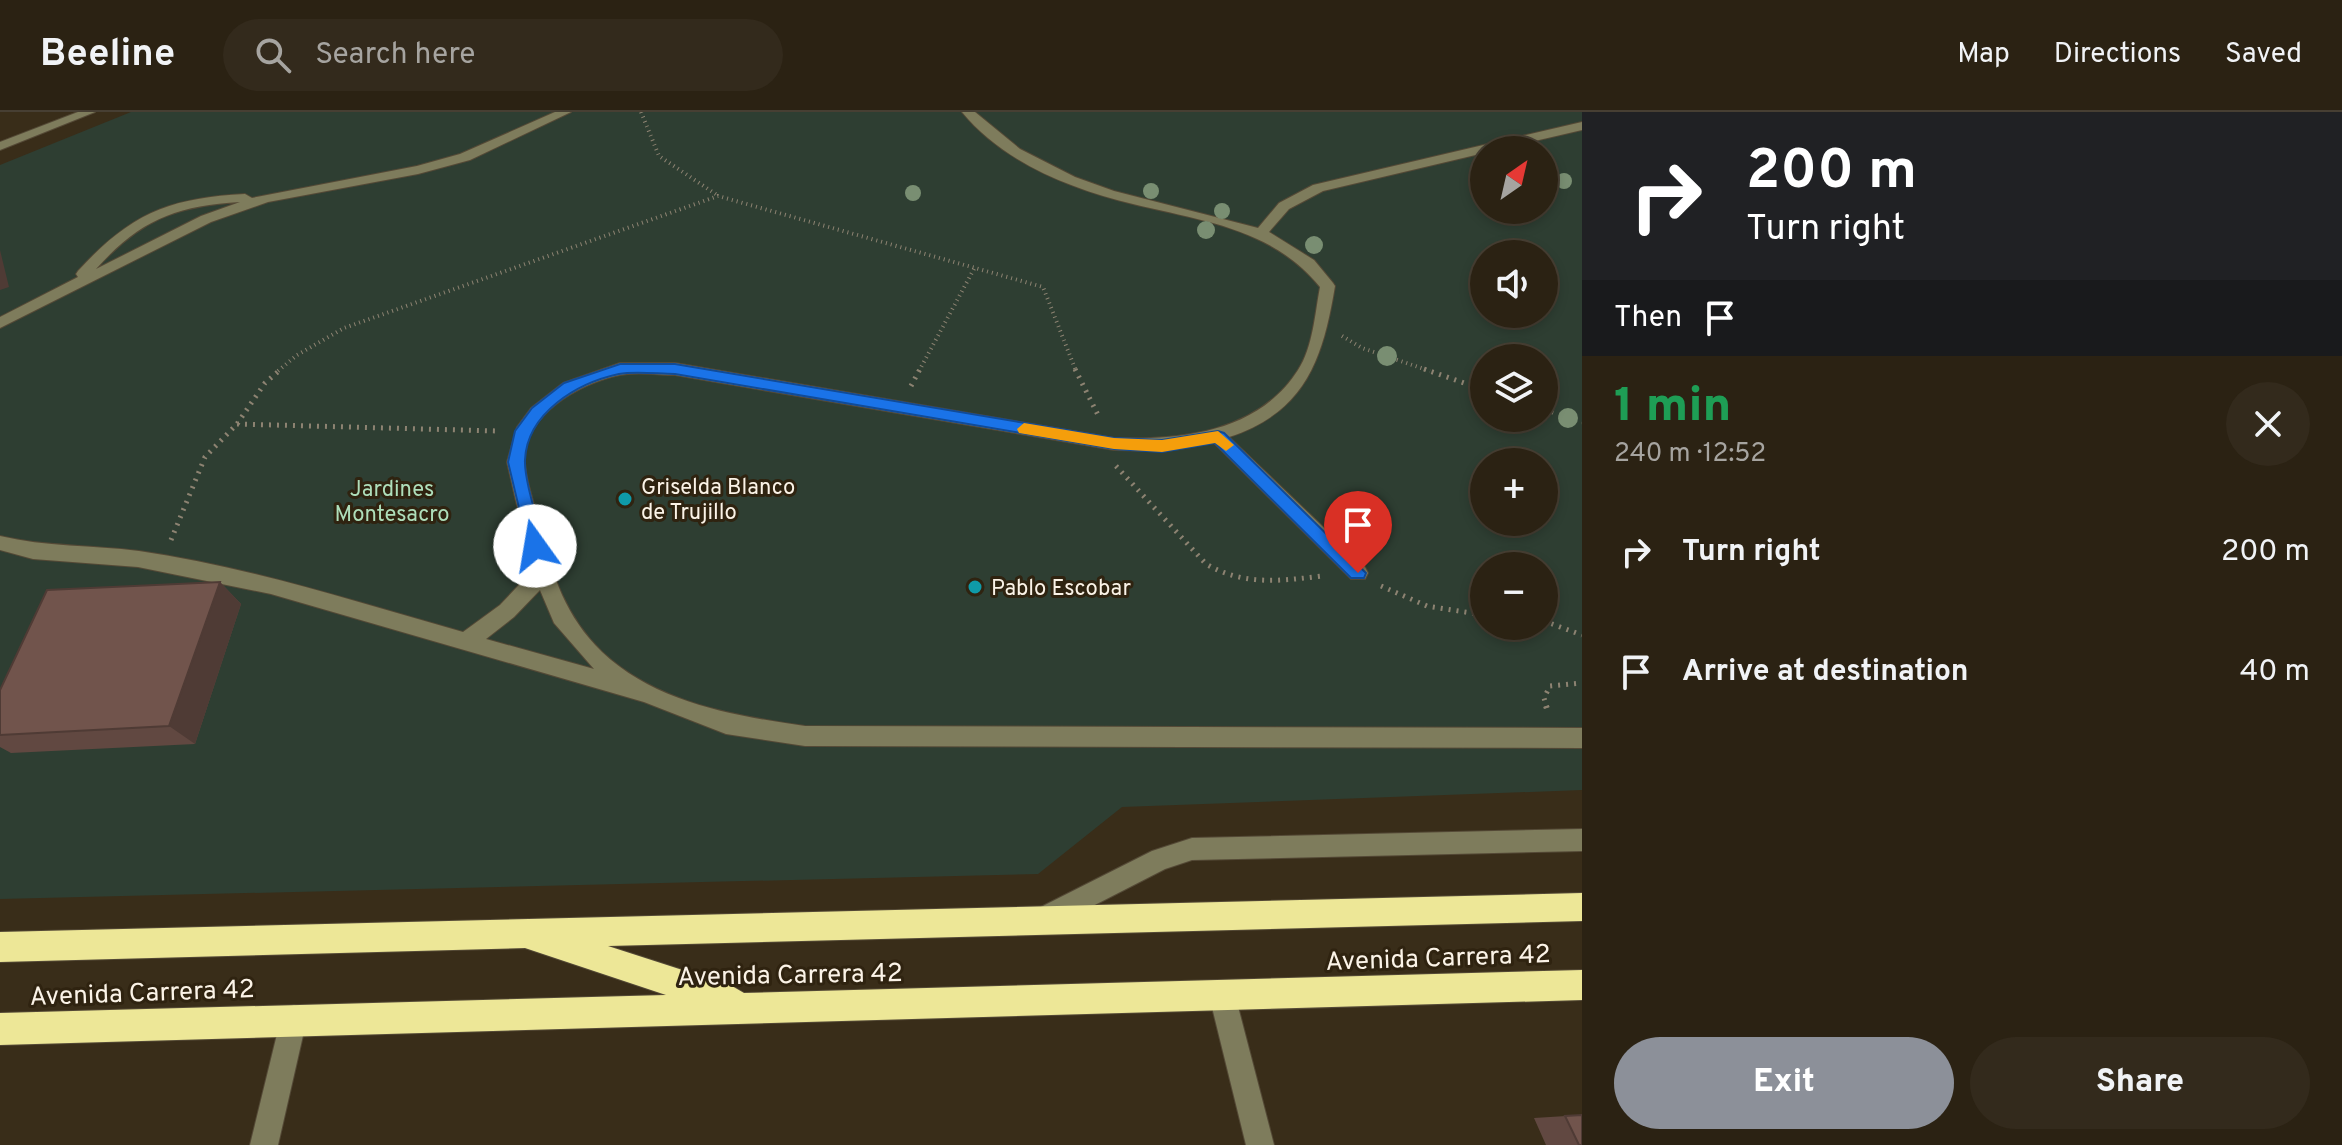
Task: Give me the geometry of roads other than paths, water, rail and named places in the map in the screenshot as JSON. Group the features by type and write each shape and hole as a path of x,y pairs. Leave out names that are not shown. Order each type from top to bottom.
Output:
{"highway":[{"name":"Avenida Carrera 42","path":"0,947 1582,907"},
{"path":"516,932 750,1007"},
{"name":"Avenida Carrera 42","path":"0,1029 294,1018 1582,985"}],"street":[{"path":"0,146 89,112"},
{"path":"75,284 112,241 137,222 175,205 210,199 265,198 418,170 465,157 565,112"},
{"path":"646,693 596,659 561,617 542,573 516,462 523,431 537,412 569,387 620,369 675,369 1114,444 1162,446 1218,437 1272,408 1305,371 1321,323 1328,286 1315,266 1292,247 1261,233 1108,194 1077,182 1007,147 968,112"},
{"path":"1261,233 1284,206 1318,188 1582,126"},
{"path":"0,323 194,224 265,198"},
{"path":"1218,437 1358,573"},
{"path":"0,543 33,551 160,563 271,586 646,693 726,724 805,736 1572,738"},
{"path":"466,641 497,622 523,599 542,573"},
{"path":"1044,919 1160,859 1192,849 1582,840"},
{"path":"1222,995 1260,1145"},
{"path":"264,1145 294,1018"}],"place":[{"name":"Griselda Blanco de Trujillo","path":"625,499"},
{"name":"Pablo Escobar","path":"975,587"}],"park label":[{"name":"Jardines Montesacro","path":"392,500"}]}
